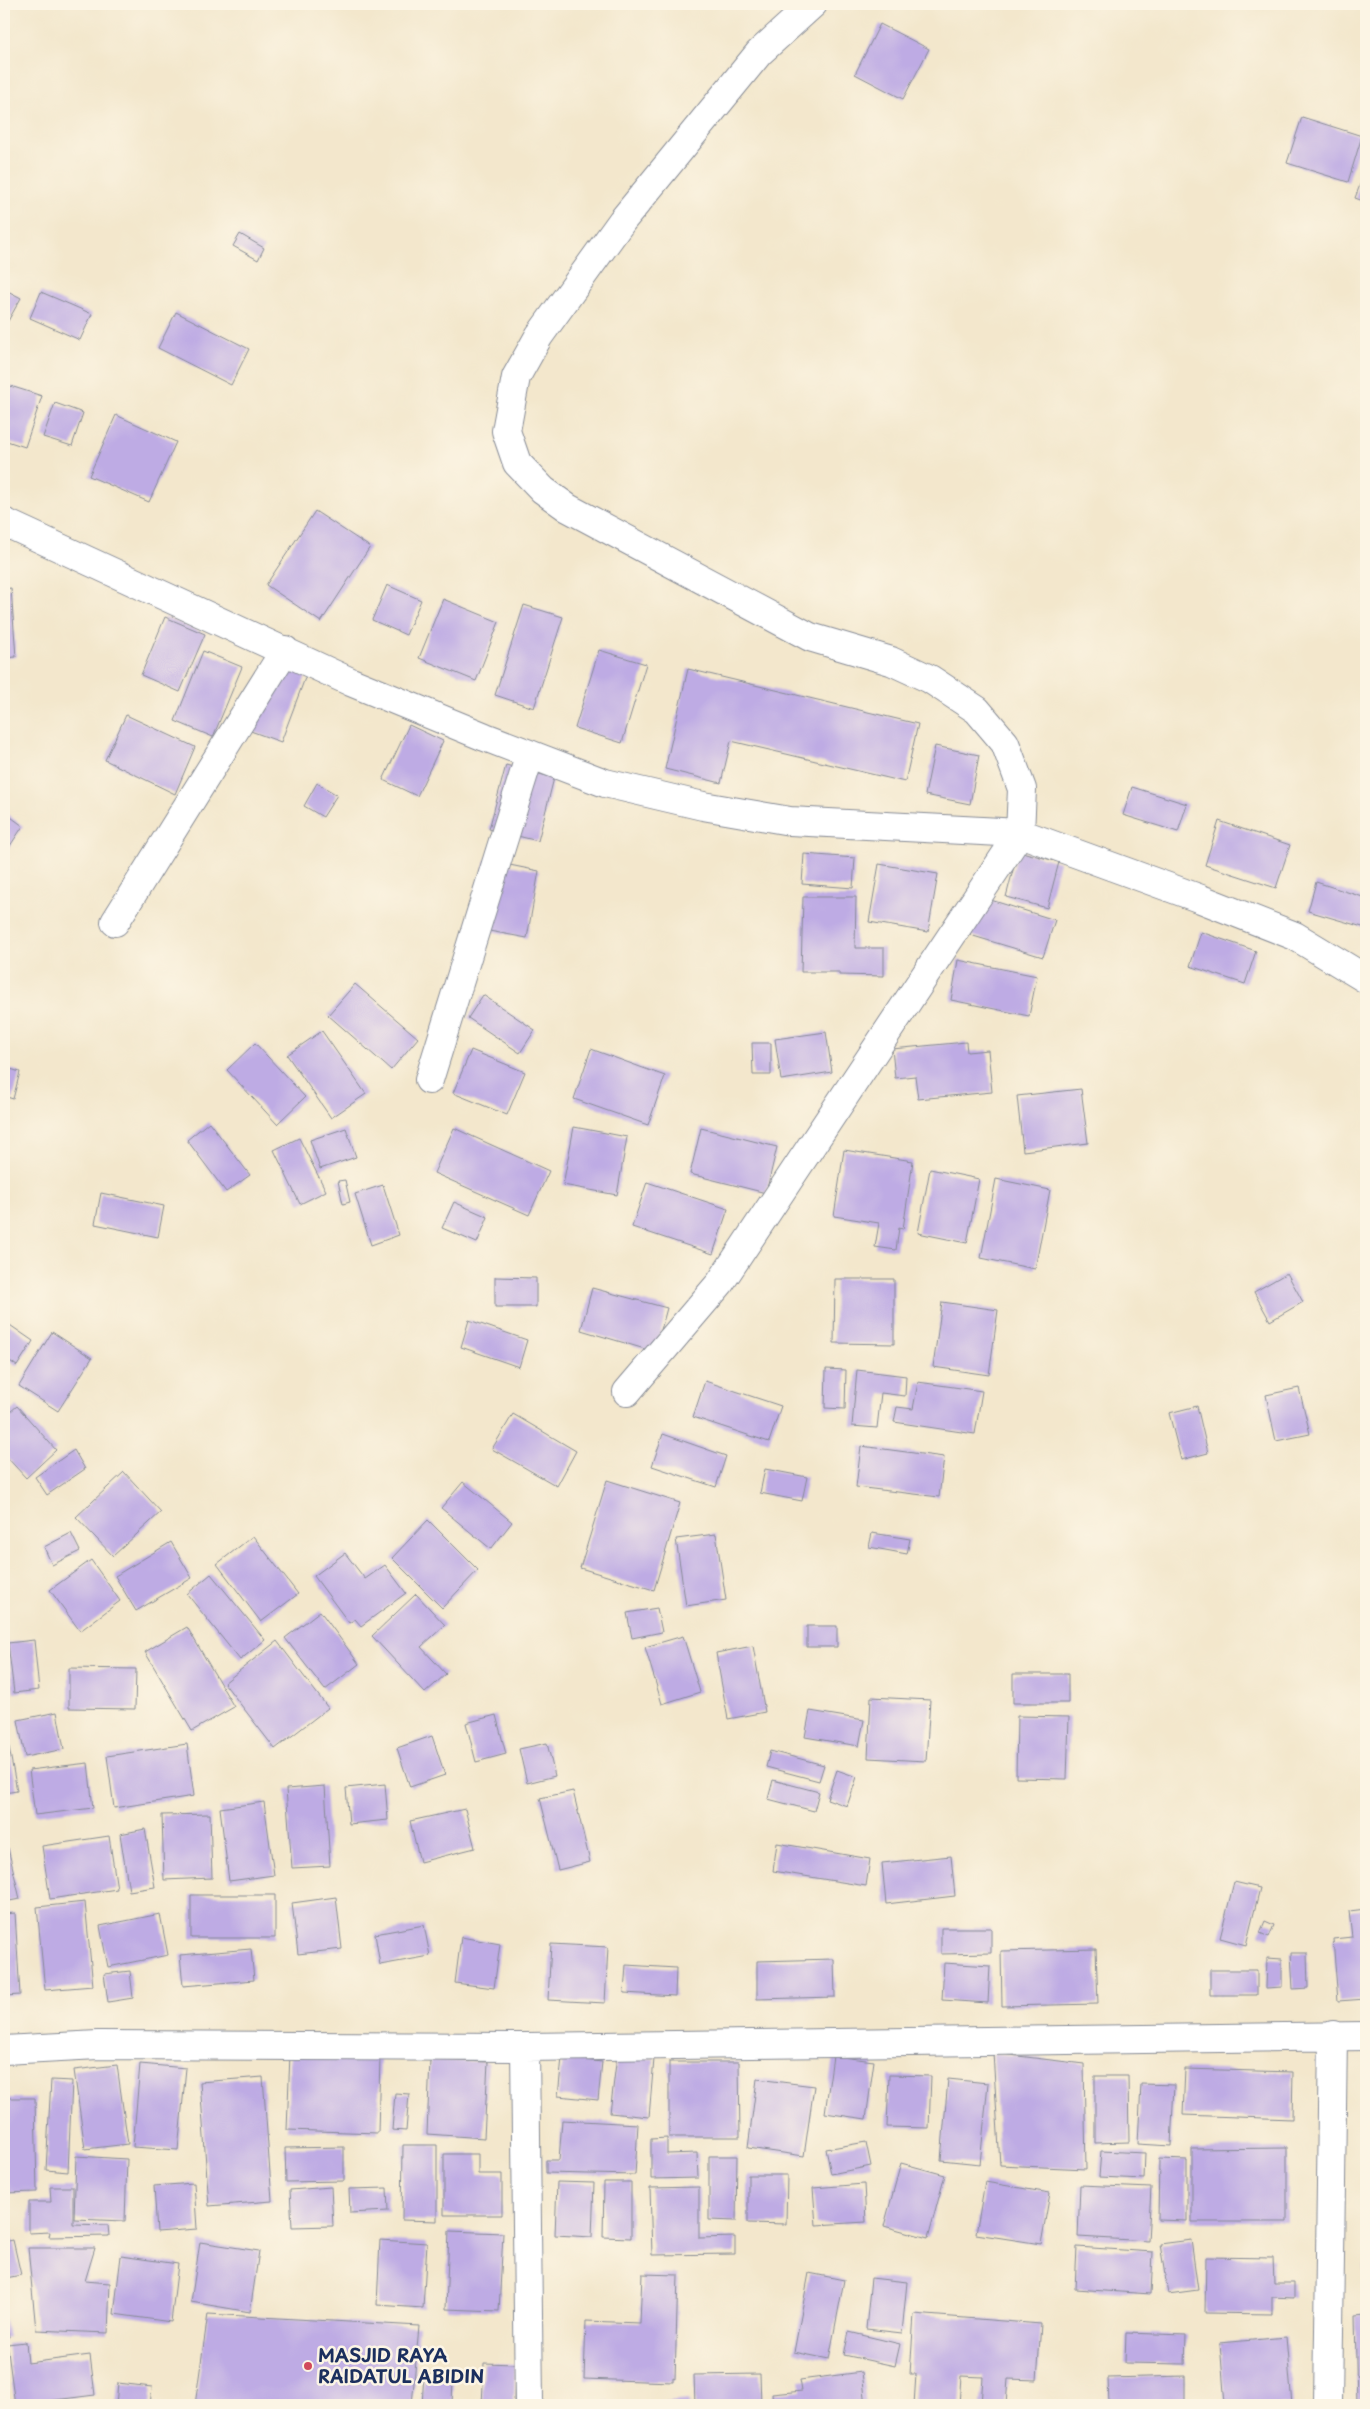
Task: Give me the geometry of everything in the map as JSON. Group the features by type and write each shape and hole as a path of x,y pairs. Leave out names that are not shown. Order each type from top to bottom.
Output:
{"street":[{"path":"627,1392 720,1283 1020,833 1022,789 1005,743 977,710 930,679 890,661 810,637 568,508 543,490 517,462 506,431 516,377 539,336 622,221 759,53 813,4"},
{"path":"4,522 351,682 605,783 703,806 781,819 1020,833 1201,899 1294,936 1366,978"},
{"path":"115,922 285,650"},
{"path":"429,1080 530,754"},
{"path":"4,2050 98,2045 525,2048 929,2043 1333,2034 1366,2036"},
{"path":"1328,2405 1333,2034"},
{"path":"525,2048 529,2405"}],"building":[{"path":"880,24 929,49 903,99 855,74"},
{"path":"1302,117 1362,136 1348,182 1287,163"},
{"path":"1366,169 1366,202 1355,198"},
{"path":"240,234 264,248 258,260 233,246"},
{"path":"4,289 21,298 8,321 4,319"},
{"path":"41,292 92,314 80,340 30,318"},
{"path":"176,312 249,349 231,385 158,348"},
{"path":"4,384 42,396 25,447 4,440"},
{"path":"55,403 83,413 72,446 43,437"},
{"path":"116,415 176,442 149,502 89,476"},
{"path":"315,511 370,547 321,622 266,585"},
{"path":"387,585 421,600 406,635 372,620"},
{"path":"11,588 16,657 4,658 4,589"},
{"path":"443,599 499,622 476,681 419,658"},
{"path":"524,605 563,617 534,708 495,695"},
{"path":"165,617 205,634 180,692 141,675"},
{"path":"599,650 646,664 622,743 575,728"},
{"path":"203,651 242,667 213,737 175,721"},
{"path":"273,657 308,670 281,742 245,729"},
{"path":"688,669 918,724 905,782 731,741 721,783 665,769"},
{"path":"126,715 195,747 175,794 105,760"},
{"path":"409,725 443,741 417,796 383,780"},
{"path":"935,746 979,755 970,804 925,795"},
{"path":"506,765 554,778 538,841 489,829"},
{"path":"317,783 337,795 323,817 304,806"},
{"path":"1132,787 1187,804 1178,832 1123,815"},
{"path":"4,812 23,826 4,855"},
{"path":"1219,821 1290,845 1276,888 1205,865"},
{"path":"1018,851 1059,862 1047,908 1006,897"},
{"path":"804,854 855,858 853,888 802,884"},
{"path":"485,860 539,871 527,938 473,928"},
{"path":"879,864 938,874 928,932 869,922"},
{"path":"1316,882 1366,898 1366,928 1308,911"},
{"path":"803,897 856,897 855,948 884,948 884,976 839,975 839,972 801,972"},
{"path":"981,897 1055,920 1043,957 970,935"},
{"path":"1201,932 1256,951 1245,984 1190,966"},
{"path":"958,960 1037,976 1029,1016 951,1000"},
{"path":"355,984 418,1038 391,1070 328,1015"},
{"path":"483,995 535,1030 520,1053 468,1018"},
{"path":"322,1031 366,1094 331,1118 287,1055"},
{"path":"826,1032 832,1072 781,1080 775,1039"},
{"path":"966,1042 967,1052 988,1050 992,1092 918,1099 915,1076 895,1078 892,1049"},
{"path":"255,1043 305,1097 277,1124 227,1070"},
{"path":"752,1043 771,1043 771,1075 753,1075"},
{"path":"591,1049 665,1076 648,1125 574,1099"},
{"path":"471,1050 525,1072 507,1115 453,1093"},
{"path":"4,1067 20,1072 13,1099 4,1096"},
{"path":"1081,1089 1088,1143 1023,1151 1017,1096"},
{"path":"209,1122 250,1175 226,1192 187,1140"},
{"path":"574,1127 627,1137 617,1195 563,1185"},
{"path":"346,1128 356,1157 320,1169 310,1140"},
{"path":"454,1128 549,1171 529,1215 434,1173"},
{"path":"701,1128 777,1147 766,1193 690,1174"},
{"path":"299,1138 326,1191 300,1204 274,1150"},
{"path":"844,1150 913,1161 903,1229 899,1228 896,1250 875,1247 879,1223 834,1216"},
{"path":"930,1169 979,1179 967,1243 918,1233"},
{"path":"996,1179 1050,1190 1035,1269 981,1258"},
{"path":"345,1180 350,1202 343,1204 338,1181"},
{"path":"647,1182 728,1209 713,1254 632,1227"},
{"path":"383,1185 399,1235 371,1245 355,1194"},
{"path":"101,1193 164,1206 158,1237 95,1224"},
{"path":"454,1202 488,1217 477,1243 442,1228"},
{"path":"1287,1273 1303,1302 1270,1321 1254,1292"},
{"path":"495,1277 536,1278 536,1307 495,1307"},
{"path":"835,1279 894,1279 894,1344 834,1343"},
{"path":"592,1288 667,1308 655,1352 581,1330"},
{"path":"942,1302 998,1310 989,1375 933,1367"},
{"path":"469,1320 527,1340 519,1367 461,1347"},
{"path":"4,1321 33,1341 17,1366 4,1357"},
{"path":"52,1332 92,1358 58,1411 19,1386"},
{"path":"826,1369 846,1370 845,1409 825,1408"},
{"path":"857,1370 906,1376 905,1396 881,1393 877,1428 852,1426"},
{"path":"705,1381 781,1406 769,1442 693,1417"},
{"path":"918,1382 982,1391 975,1434 894,1422 897,1407 913,1409"},
{"path":"1299,1388 1310,1434 1276,1441 1266,1395"},
{"path":"17,1406 56,1450 26,1478 4,1454 4,1417"},
{"path":"1197,1406 1208,1453 1181,1460 1169,1413"},
{"path":"513,1414 576,1451 557,1486 492,1449"},
{"path":"663,1434 726,1456 716,1487 652,1466"},
{"path":"861,1446 944,1457 939,1497 856,1487"},
{"path":"74,1450 85,1469 47,1495 35,1477"},
{"path":"765,1469 807,1477 802,1501 760,1493"},
{"path":"124,1472 161,1512 113,1556 76,1517"},
{"path":"607,1480 680,1503 654,1590 580,1568"},
{"path":"463,1482 512,1522 491,1549 441,1508"},
{"path":"428,1520 478,1570 442,1608 392,1558"},
{"path":"71,1533 80,1551 52,1565 44,1547"},
{"path":"872,1533 910,1539 907,1554 869,1547"},
{"path":"716,1534 726,1600 686,1606 676,1539"},
{"path":"253,1536 298,1594 261,1622 217,1564"},
{"path":"171,1542 192,1578 136,1611 115,1576"},
{"path":"345,1553 365,1579 385,1565 406,1593 361,1626 355,1619 349,1623 314,1576"},
{"path":"91,1560 120,1601 80,1631 50,1590"},
{"path":"211,1574 265,1640 240,1660 187,1594"},
{"path":"416,1594 445,1625 421,1647 446,1674 425,1693 372,1636"},
{"path":"657,1608 662,1632 632,1638 627,1613"},
{"path":"320,1611 359,1664 325,1690 285,1638"},
{"path":"807,1626 837,1626 837,1647 807,1647"},
{"path":"187,1627 234,1707 192,1731 145,1652"},
{"path":"683,1636 700,1692 662,1704 645,1647"},
{"path":"34,1640 39,1690 14,1693 8,1643"},
{"path":"277,1641 328,1708 275,1749 224,1683"},
{"path":"753,1646 765,1712 728,1719 716,1653"},
{"path":"69,1668 136,1669 135,1709 69,1708"},
{"path":"1013,1674 1068,1674 1068,1703 1013,1703"},
{"path":"871,1697 930,1700 926,1761 868,1758"},
{"path":"810,1711 864,1720 859,1746 805,1737"},
{"path":"57,1712 64,1749 25,1757 18,1720"},
{"path":"496,1715 506,1754 476,1762 466,1723"},
{"path":"1017,1716 1069,1717 1067,1779 1016,1778"},
{"path":"432,1736 445,1775 410,1787 397,1748"},
{"path":"547,1743 555,1776 527,1783 519,1749"},
{"path":"187,1744 194,1796 114,1808 107,1756"},
{"path":"9,1747 17,1791 4,1793 4,1748"},
{"path":"770,1751 824,1765 819,1781 766,1767"},
{"path":"88,1763 93,1808 35,1815 29,1770"},
{"path":"837,1770 857,1777 847,1806 827,1799"},
{"path":"773,1780 819,1792 814,1811 768,1799"},
{"path":"385,1784 388,1820 349,1824 346,1788"},
{"path":"325,1786 330,1866 292,1868 286,1789"},
{"path":"573,1791 590,1862 558,1870 540,1798"},
{"path":"264,1802 274,1875 229,1881 220,1808"},
{"path":"465,1809 475,1848 420,1862 410,1821"},
{"path":"210,1814 212,1878 164,1880 162,1815"},
{"path":"145,1829 155,1887 129,1891 120,1834"},
{"path":"109,1836 117,1889 50,1899 42,1846"},
{"path":"777,1843 870,1859 866,1886 773,1871"},
{"path":"8,1848 20,1899 4,1902 4,1849"},
{"path":"951,1856 955,1896 886,1904 882,1863"},
{"path":"1234,1882 1260,1888 1246,1945 1220,1938"},
{"path":"191,1895 275,1895 275,1938 191,1938"},
{"path":"336,1897 342,1949 298,1954 292,1903"},
{"path":"85,1902 93,1986 45,1990 37,1907"},
{"path":"1366,1909 1366,1999 1338,2001 1333,1939 1352,1937 1349,1911"},
{"path":"15,1913 20,1995 4,1996 4,1914"},
{"path":"160,1914 168,1955 108,1967 100,1926"},
{"path":"1265,1921 1274,1925 1269,1937 1260,1933"},
{"path":"424,1925 430,1956 380,1965 375,1934"},
{"path":"941,1928 991,1928 991,1953 941,1954"},
{"path":"461,1937 500,1944 494,1988 455,1983"},
{"path":"551,1944 608,1947 605,2003 548,2000"},
{"path":"251,1949 254,1980 183,1986 180,1955"},
{"path":"1096,1949 1098,2004 1002,2006 1001,1951"},
{"path":"1291,1953 1307,1953 1308,1988 1293,1989"},
{"path":"1267,1958 1282,1959 1282,1987 1266,1988"},
{"path":"834,1959 835,1997 757,1999 757,1961"},
{"path":"944,1963 990,1966 988,2003 942,2000"},
{"path":"626,1965 676,1968 675,1996 624,1993"},
{"path":"1210,1970 1257,1970 1257,1995 1210,1995"},
{"path":"130,1971 133,1998 108,2002 104,1974"},
{"path":"993,2053 1084,2064 1086,2169 1000,2165"},
{"path":"290,2054 380,2057 378,2133 287,2130"},
{"path":"617,2055 654,2059 649,2117 610,2113"},
{"path":"833,2056 874,2061 866,2119 825,2113"},
{"path":"562,2058 602,2062 598,2100 558,2096"},
{"path":"430,2060 488,2062 484,2138 427,2134"},
{"path":"669,2062 739,2062 740,2137 669,2137"},
{"path":"140,2064 186,2068 178,2150 133,2147"},
{"path":"117,2065 128,2144 85,2149 74,2070"},
{"path":"1185,2069 1293,2072 1292,2119 1183,2115"},
{"path":"889,2075 931,2076 929,2128 887,2127"},
{"path":"1095,2076 1128,2076 1129,2142 1095,2143"},
{"path":"263,2077 272,2201 209,2206 200,2082"},
{"path":"757,2079 814,2086 804,2156 748,2148"},
{"path":"948,2079 988,2083 980,2164 941,2160"},
{"path":"51,2080 72,2081 68,2172 46,2170"},
{"path":"1141,2084 1174,2085 1171,2146 1138,2144"},
{"path":"395,2093 409,2094 406,2131 392,2130"},
{"path":"4,2098 35,2098 37,2192 4,2193"},
{"path":"562,2120 638,2124 635,2175 546,2173 546,2160 559,2160"},
{"path":"667,2138 667,2154 697,2153 698,2178 651,2179 651,2139"},
{"path":"866,2142 871,2166 831,2174 826,2149"},
{"path":"403,2145 437,2145 437,2221 402,2220"},
{"path":"344,2147 344,2181 286,2182 285,2148"},
{"path":"1287,2148 1287,2222 1192,2222 1192,2149"},
{"path":"1101,2151 1145,2153 1144,2179 1099,2177"},
{"path":"444,2154 478,2154 478,2174 502,2174 502,2215 444,2215"},
{"path":"76,2156 127,2159 125,2221 74,2219"},
{"path":"709,2156 737,2156 736,2221 709,2220"},
{"path":"1159,2159 1187,2160 1187,2221 1158,2220"},
{"path":"901,2163 945,2175 928,2238 884,2226"},
{"path":"748,2175 787,2175 786,2224 748,2223"},
{"path":"557,2182 594,2183 592,2237 555,2235"},
{"path":"604,2182 631,2182 631,2238 603,2237"},
{"path":"985,2182 1050,2193 1041,2244 976,2234"},
{"path":"194,2183 197,2229 157,2232 154,2186"},
{"path":"864,2184 866,2222 816,2225 813,2188"},
{"path":"1080,2185 1151,2188 1148,2241 1078,2237"},
{"path":"50,2187 73,2187 73,2224 108,2225 109,2236 49,2237 50,2232 29,2233 29,2202 51,2202"},
{"path":"331,2187 333,2226 292,2227 290,2190"},
{"path":"699,2187 699,2238 735,2237 735,2254 652,2255 650,2188"},
{"path":"387,2188 388,2211 350,2213 349,2189"},
{"path":"449,2231 503,2233 499,2311 446,2309"},
{"path":"13,2240 21,2275 6,2278 4,2242"},
{"path":"380,2240 427,2243 423,2308 377,2305"},
{"path":"1191,2240 1198,2290 1168,2294 1160,2244"},
{"path":"200,2242 259,2251 250,2312 191,2302"},
{"path":"1077,2247 1153,2252 1151,2294 1075,2289"},
{"path":"28,2248 95,2248 85,2281 110,2283 108,2333 36,2330"},
{"path":"121,2256 178,2264 171,2322 114,2314"},
{"path":"1206,2257 1273,2258 1274,2283 1294,2283 1294,2298 1272,2297 1272,2314 1205,2313"},
{"path":"1366,2264 1366,2295 1365,2295 1363,2265"},
{"path":"809,2273 844,2280 829,2359 794,2352"},
{"path":"642,2274 678,2275 675,2379 673,2378 673,2382 584,2379 586,2321 640,2323"},
{"path":"871,2278 907,2282 902,2333 866,2329"},
{"name":"MASJID RAYA RAIDATUL ABIDIN","path":"208,2314 419,2326 412,2405 195,2405"},
{"path":"914,2314 1041,2324 1037,2380 1008,2379 1006,2405 981,2405 983,2377 961,2376 959,2405 914,2405 916,2374 910,2374"},
{"path":"1366,2315 1366,2405 1357,2405 1355,2316"},
{"path":"4,2317 9,2337 4,2338"},
{"path":"849,2332 900,2344 895,2366 844,2355"},
{"path":"1126,2333 1186,2335 1185,2364 1125,2363"},
{"path":"1286,2337 1292,2405 1225,2405 1220,2343"},
{"path":"26,2342 28,2363 90,2355 95,2395 15,2405 7,2344"},
{"path":"484,2363 515,2364 514,2405 482,2405"},
{"path":"862,2372 866,2405 773,2405 772,2394 802,2391 800,2380"},
{"path":"424,2374 453,2377 452,2405 422,2405"},
{"path":"760,2374 761,2405 695,2405 694,2375"},
{"path":"1185,2376 1185,2405 1109,2405 1108,2378"},
{"path":"118,2383 152,2387 150,2405 116,2405"},
{"path":"689,2400 690,2405 648,2405 648,2404"},
{"path":"573,2402 640,2402 640,2405 573,2405"},
{"path":"880,2403 880,2405 867,2405 867,2404"}],"place":[{"name":"MASJID RAYA RAIDATUL ABIDIN","path":"308,2366"}]}
